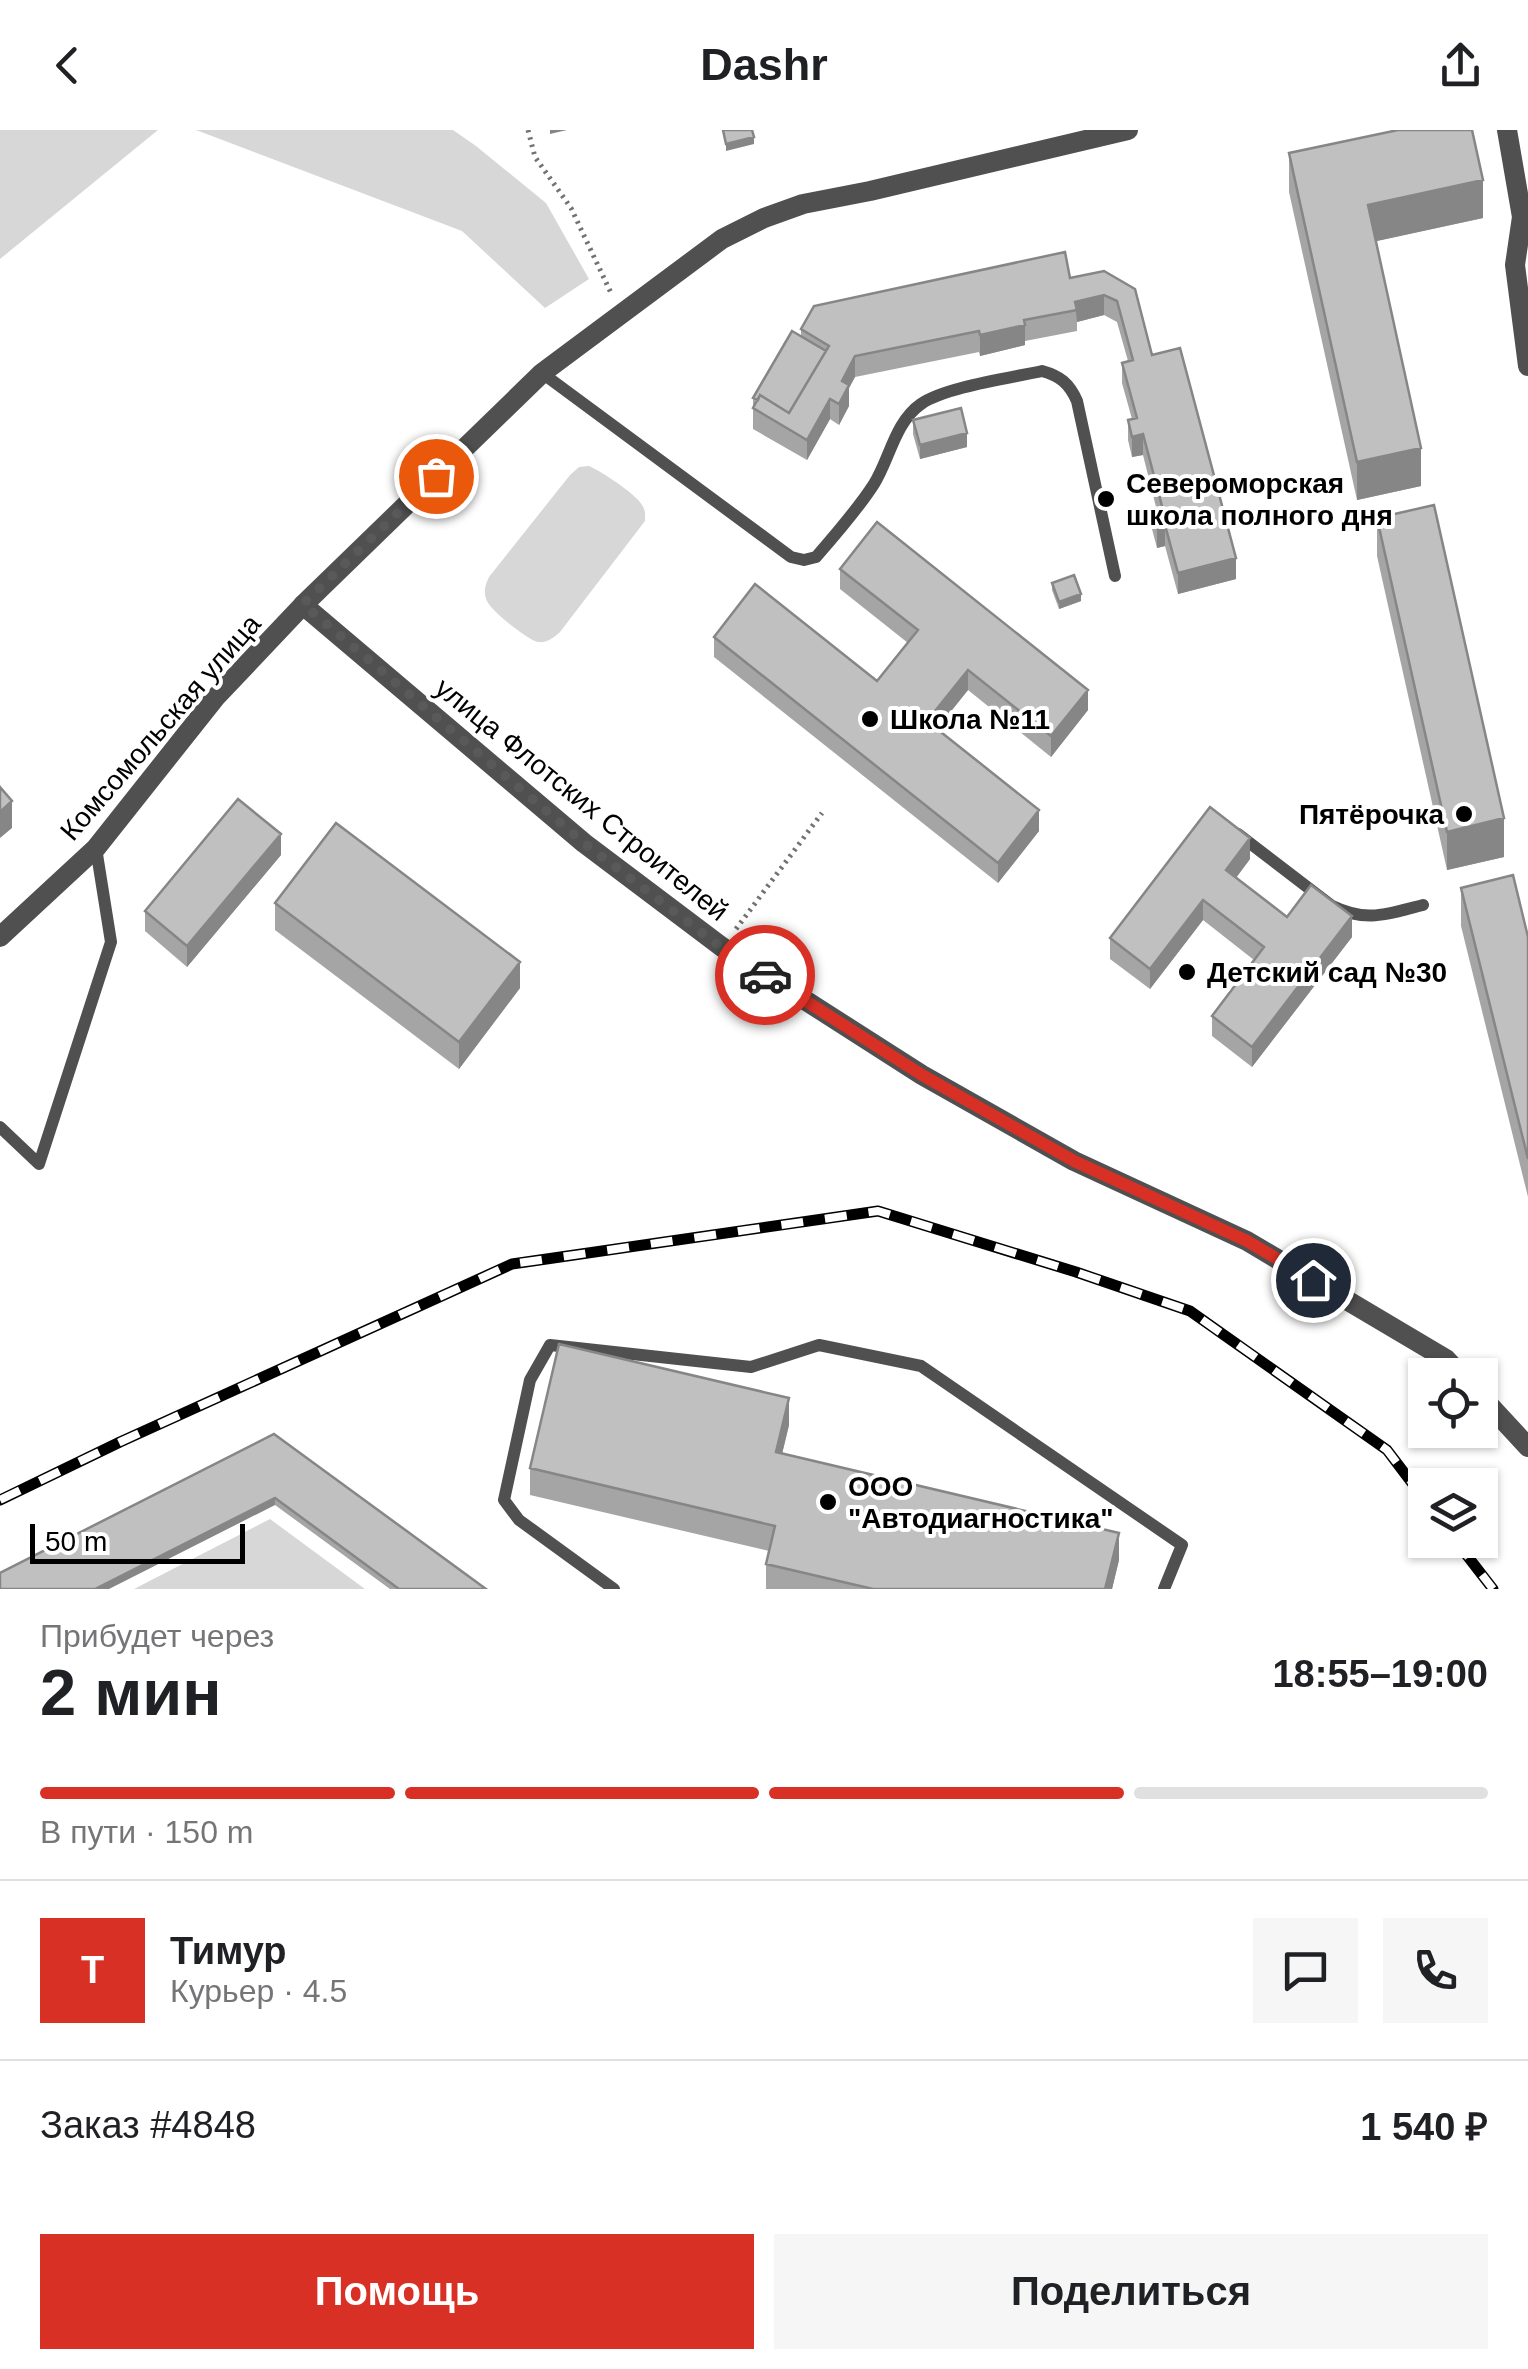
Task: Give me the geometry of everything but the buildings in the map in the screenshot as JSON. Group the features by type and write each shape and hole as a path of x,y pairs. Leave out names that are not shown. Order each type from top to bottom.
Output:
{"street":[{"name":"Комсомольская улица","path":"0,937 96,848 215,698 303,604 542,373 722,240 802,204 1128,130"},
{"path":"1507,130 1522,218 1528,366"},
{"name":"улица Флотских Строителей","path":"303,604 584,843 722,948 922,1075 1074,1161 1247,1241 1444,1358"},
{"path":"1498,1415 1528,1447"}],"lane":[{"path":"542,373 791,557 804,560 816,558 865,496 900,429 922,403 940,394 1042,371 1056,375 1070,386 1077,401 1115,576"},
{"path":"1224,823 1332,906 1349,914 1376,917 1423,906"},
{"path":"0,1127 39,1164 111,942 96,848"},
{"path":"614,1589 518,1520 504,1500 530,1380 550,1345 751,1368 819,1345 920,1366 1182,1545 1164,1589"}],"path":[{"path":"528,130 535,157 571,208 622,314"},
{"path":"722,948 822,814"}],"shaded area":[{"path":"0,130 158,130 0,259"},
{"path":"196,130 453,130 546,203 589,279 545,308 462,231"},
{"path":"589,466 638,500 645,521 560,632 548,641 538,642 495,611 487,601 486,586 489,577 570,475 579,467"},
{"path":"270,1519 365,1589 134,1589"}],"railway":[{"path":"0,1500 512,1264 878,1211 1190,1311 1387,1450 1408,1478"},
{"path":"1469,1558 1493,1589"}],"way so far":[{"path":"436,476 303,604 584,843 722,948 765,975"}],"place":[{"name":"Североморская школа полного дня","path":"1106,499"},
{"name":"Школа №11","path":"870,719"},
{"name":"Пятёрочка","path":"1464,814"},
{"name":"Детский сад №30","path":"1187,972"},
{"name":"ООО \"Автодиагностика\"","path":"828,1502"}],"route":[{"path":"765,975 922,1075 1074,1161 1247,1241 1313,1280"}]}
